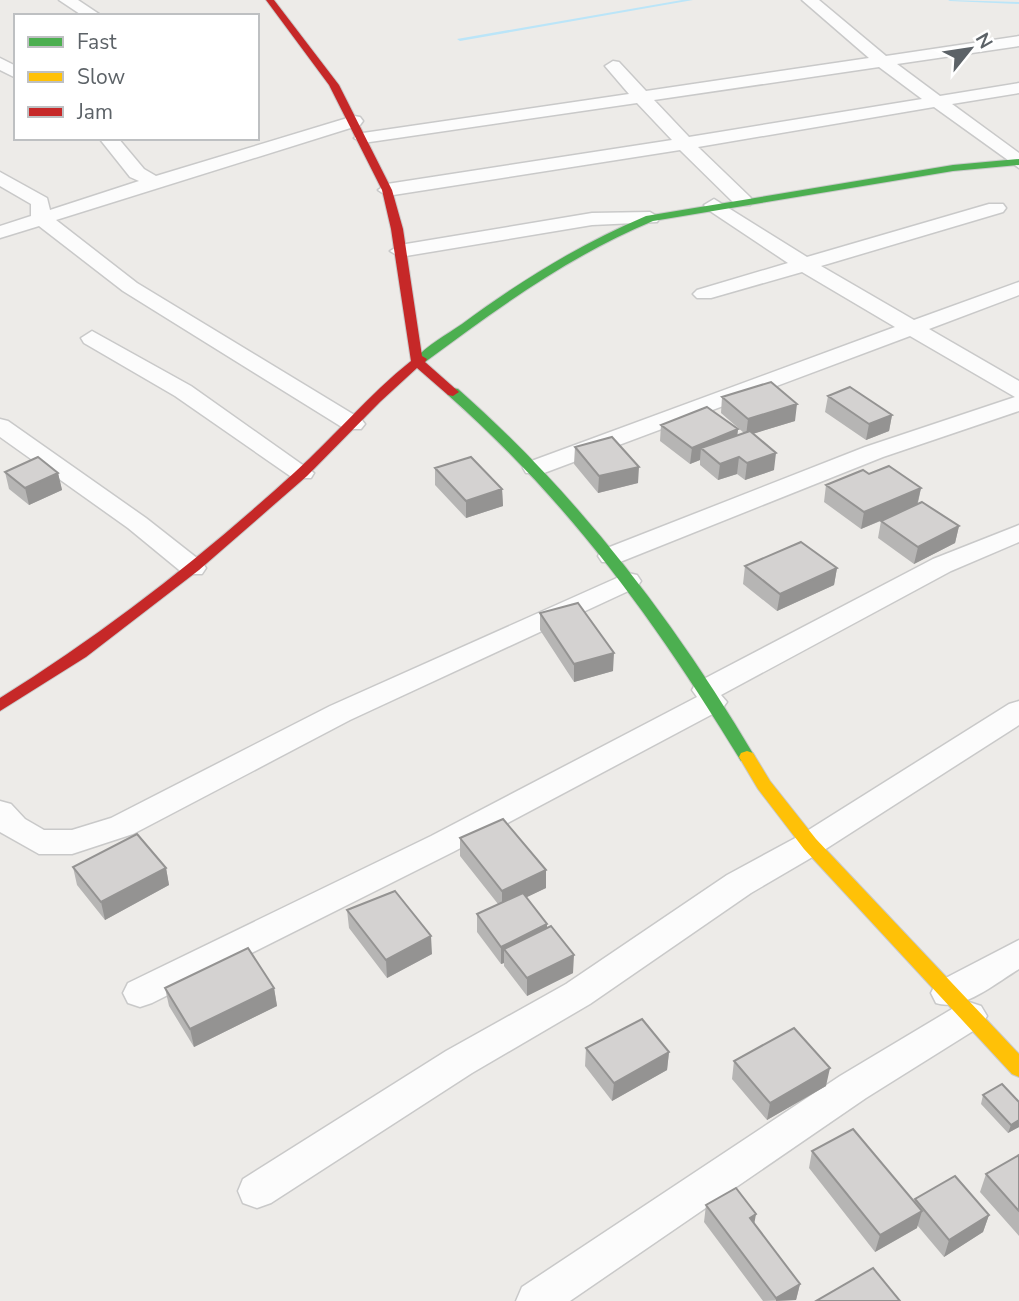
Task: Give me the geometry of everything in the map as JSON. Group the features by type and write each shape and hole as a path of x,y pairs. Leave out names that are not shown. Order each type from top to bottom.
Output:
{"street":[{"path":"67,0 91,14"},
{"path":"270,0 334,85 387,190 400,251 417,362 486,419 535,468 611,556 708,696 764,785 810,844 1019,1068"},
{"path":"810,0 882,61 1019,162"},
{"path":"0,232 290,139 644,97 1019,41"},
{"path":"0,63 13,82"},
{"path":"613,66 644,97 682,142 743,201"},
{"path":"387,190 1019,88"},
{"path":"110,140 136,173 156,183"},
{"path":"0,705 66,666 113,633 193,568 302,473 417,362 540,272 603,236 650,218 713,205 953,168 1019,162"},
{"path":"0,178 40,202 41,218 130,287 353,424"},
{"path":"713,205 805,265 1019,391"},
{"path":"704,294 996,208"},
{"path":"400,251 592,219 650,218"},
{"path":"535,468 1019,288"},
{"path":"92,338 183,391 302,473"},
{"path":"611,556 874,452 1019,403"},
{"path":"4,432 137,523 193,568"},
{"path":"140,993 442,844 942,565 1019,533"},
{"path":"0,812 14,827 39,842 72,842 122,826 340,713 510,638 628,581"},
{"path":"257,1191 459,1062 578,994 739,884 810,844 1019,711"},
{"path":"536,1301 671,1213 853,1087 958,1005 1019,953"}],"building":[{"path":"771,382 797,404 748,419 722,397"},
{"path":"850,387 892,415 869,424 828,396"},
{"path":"707,407 738,429 692,448 661,425"},
{"path":"750,431 776,453 747,463 739,457 720,464 701,448"},
{"path":"612,437 639,467 599,476 575,447"},
{"path":"38,457 58,473 25,488 5,472"},
{"path":"471,457 502,489 466,501 435,468"},
{"path":"889,466 921,488 864,512 826,485 863,470 869,474"},
{"path":"922,502 959,526 918,547 881,521"},
{"path":"801,542 837,568 780,594 745,566"},
{"path":"578,603 614,653 574,664 540,613"},
{"path":"503,819 546,870 502,891 460,838"},
{"path":"137,834 166,868 101,902 73,867"},
{"path":"395,891 431,936 386,960 347,910"},
{"path":"523,893 547,924 501,947 477,914"},
{"path":"551,926 574,955 527,978 504,949"},
{"path":"248,948 274,988 190,1029 165,988"},
{"path":"642,1019 669,1052 614,1083 586,1048"},
{"path":"794,1028 830,1068 770,1103 734,1061"},
{"path":"1002,1084 1019,1102 1019,1120 1011,1125 983,1095"},
{"path":"853,1129 922,1211 880,1235 812,1151"},
{"path":"1019,1155 1019,1211 986,1174"},
{"path":"955,1176 989,1215 949,1240 915,1199"},
{"path":"736,1188 756,1214 750,1218 800,1284 776,1298 706,1205"},
{"path":"873,1268 900,1301 816,1301"}],"waterway":[{"path":"460,39 691,0"},
{"path":"950,0 1019,3"}],"traffic: fast":[{"path":"421,359 503,299 559,263 588,246 650,218 953,168 1019,162"},
{"path":"453,392 497,431 578,516 650,609 747,757"}],"traffic: slow":[{"path":"747,757 764,785 810,844 1019,1068"}],"traffic: jam":[{"path":"270,0 334,85 387,190 397,229 417,362 453,392"},
{"path":"0,705 119,626 194,567 302,473 390,385 421,359"}]}
